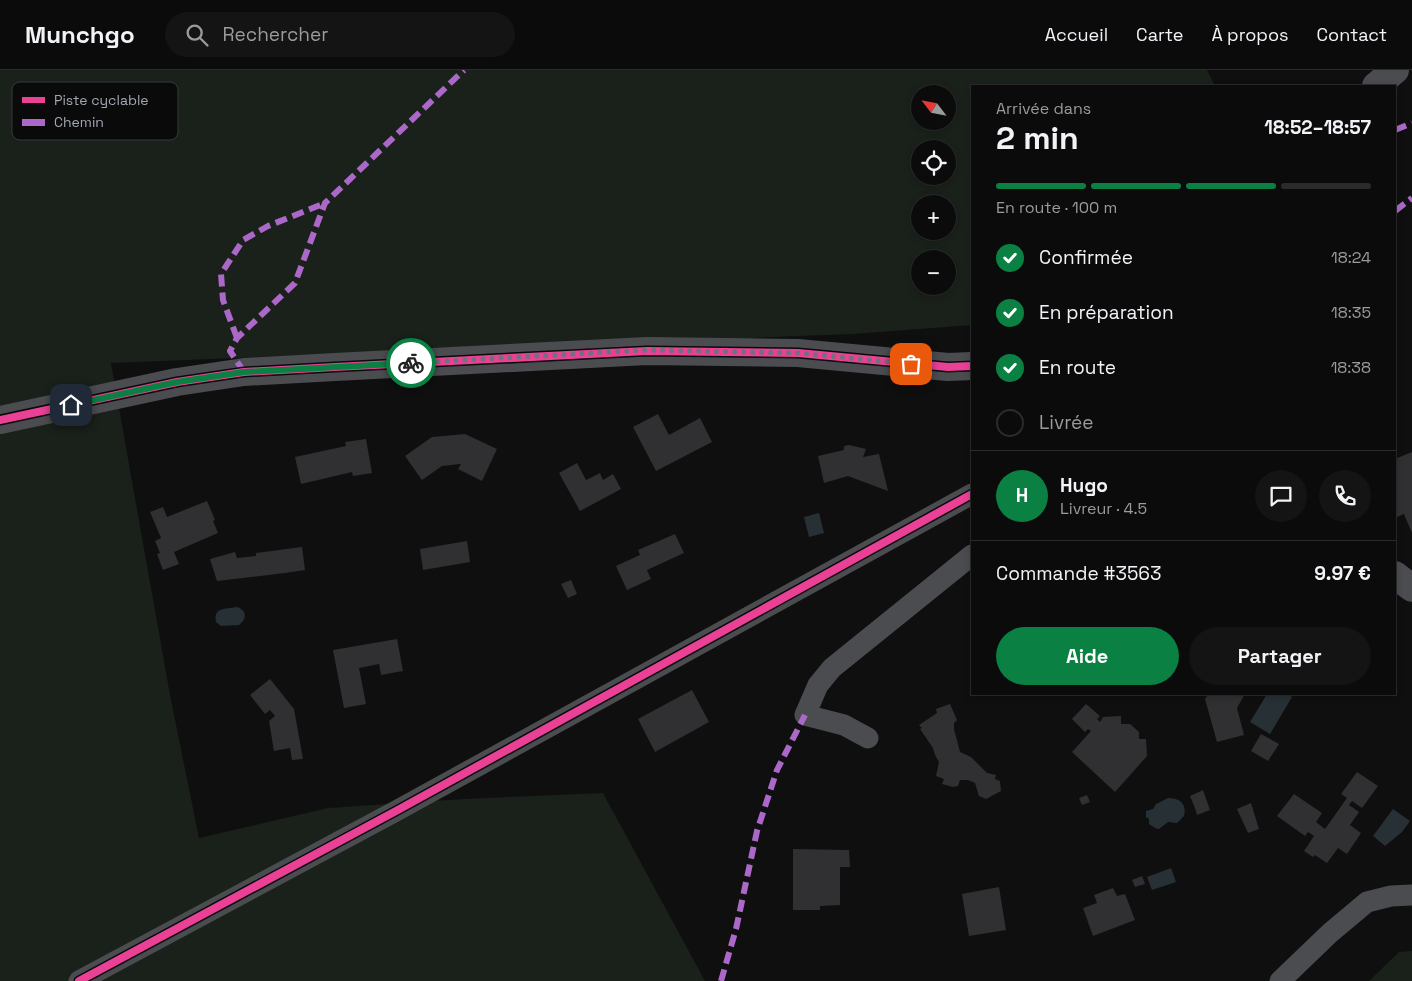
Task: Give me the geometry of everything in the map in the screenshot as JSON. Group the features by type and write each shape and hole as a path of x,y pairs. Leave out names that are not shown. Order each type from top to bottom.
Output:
{"street":[{"path":"1377,85 1394,70"},
{"path":"0,420 177,382 244,372 647,350 798,353 948,367 971,366"},
{"path":"79,981 396,811 971,495"},
{"path":"868,738 844,726 805,715 818,685 832,668 971,556"},
{"path":"1396,576 1412,588"},
{"path":"1280,981 1330,933 1367,902 1391,896 1412,895"}],"shaded area":[{"path":"0,70 1207,70 1214,85 971,85 971,325 853,334 111,363 170,695 199,838 328,808 464,799 603,793 705,981 0,981"},
{"path":"819,513 824,533 809,537 804,517"},
{"path":"237,607 243,610 245,615 239,625 221,626 216,622 218,611"},
{"path":"1266,695 1288,695 1292,697 1270,734 1250,722"},
{"path":"1168,798 1182,802 1185,812 1184,816 1177,823 1168,822 1159,829 1155,828 1149,824 1146,811 1153,809 1156,804"},
{"path":"1393,809 1410,821 1402,832 1385,846 1373,836"},
{"path":"1171,868 1176,882 1152,890 1147,877"},
{"path":"1412,951 1412,981 1369,981 1399,952"}],"building":[{"path":"658,414 669,435 700,418 712,442 656,471 633,427"},
{"path":"465,434 497,449 482,481 458,469 461,464 442,466 422,480 405,456 432,437"},
{"path":"366,439 372,473 353,476 352,472 301,484 295,457 346,446 345,442"},
{"path":"849,445 866,449 863,457 879,454 888,491 848,476 824,483 818,456 844,450 844,446"},
{"path":"1412,452 1412,533 1404,514 1396,516 1396,459"},
{"path":"577,463 586,480 600,473 603,480 613,474 621,489 580,511 559,473"},
{"path":"207,501 218,533 174,552 179,564 163,570 157,554 160,553 155,541 161,538 150,512 163,507 167,517"},
{"path":"675,534 684,553 647,570 651,579 627,590 616,566 640,555 638,550"},
{"path":"467,541 470,562 423,570 420,549"},
{"path":"302,547 305,570 285,573 217,581 210,559 235,552 237,558 256,556 256,553"},
{"path":"571,580 577,594 568,598 561,584"},
{"path":"397,639 403,671 381,675 379,664 359,668 366,704 344,708 333,650"},
{"path":"270,679 294,709 303,759 292,760 290,748 274,751 269,721 275,716 270,710 265,714 250,695"},
{"path":"692,690 709,722 655,752 638,719"},
{"path":"1206,695 1244,695 1237,708 1244,735 1217,742 1205,699 1207,696"},
{"path":"950,704 957,720 954,723 954,729 960,752 971,757 987,773 996,775 995,779 1000,781 1001,791 986,799 979,796 975,783 968,780 960,780 958,786 953,787 942,784 944,779 936,776 939,762 919,725 937,713 936,709"},
{"path":"1086,704 1100,716 1097,719 1100,722 1103,717 1121,716 1121,724 1130,724 1139,732 1139,739 1146,739 1147,756 1115,792 1072,752 1091,731 1088,729 1085,732 1072,719"},
{"path":"1261,734 1279,744 1268,761 1251,751"},
{"path":"1357,772 1378,786 1362,808 1352,801 1349,805 1359,812 1350,825 1361,833 1347,854 1338,848 1327,863 1315,855 1313,857 1304,851 1314,836 1308,832 1305,836 1277,816 1294,794 1322,813 1316,822 1325,829 1347,798 1341,794"},
{"path":"1203,790 1210,810 1197,815 1190,796"},
{"path":"1087,795 1090,802 1082,805 1079,798"},
{"path":"1251,803 1259,829 1248,833 1237,809"},
{"path":"793,849 849,850 850,867 840,867 840,905 820,906 820,910 793,910"},
{"path":"1142,876 1145,884 1135,887 1132,880"},
{"path":"999,887 1006,930 969,936 962,894"},
{"path":"1113,888 1117,896 1125,894 1135,920 1093,936 1083,908 1097,903 1094,895"}],"marked path":[{"path":"244,372 230,351 237,338 295,283 325,203 464,70"},
{"path":"1396,130 1412,123"},
{"path":"1396,210 1412,198"},
{"path":"237,338 223,300 221,274 243,240 268,226 325,203"},
{"path":"721,981 736,929 757,831 777,770 805,715"}],"cycle path":[{"path":"0,420 177,382 244,372 647,351 798,353 948,367 971,366"},
{"path":"79,981 396,811 971,495"}],"way so far":[{"path":"411,363 647,350 798,353 911,364"}],"route":[{"path":"71,405 177,382 244,372 411,363"}]}
